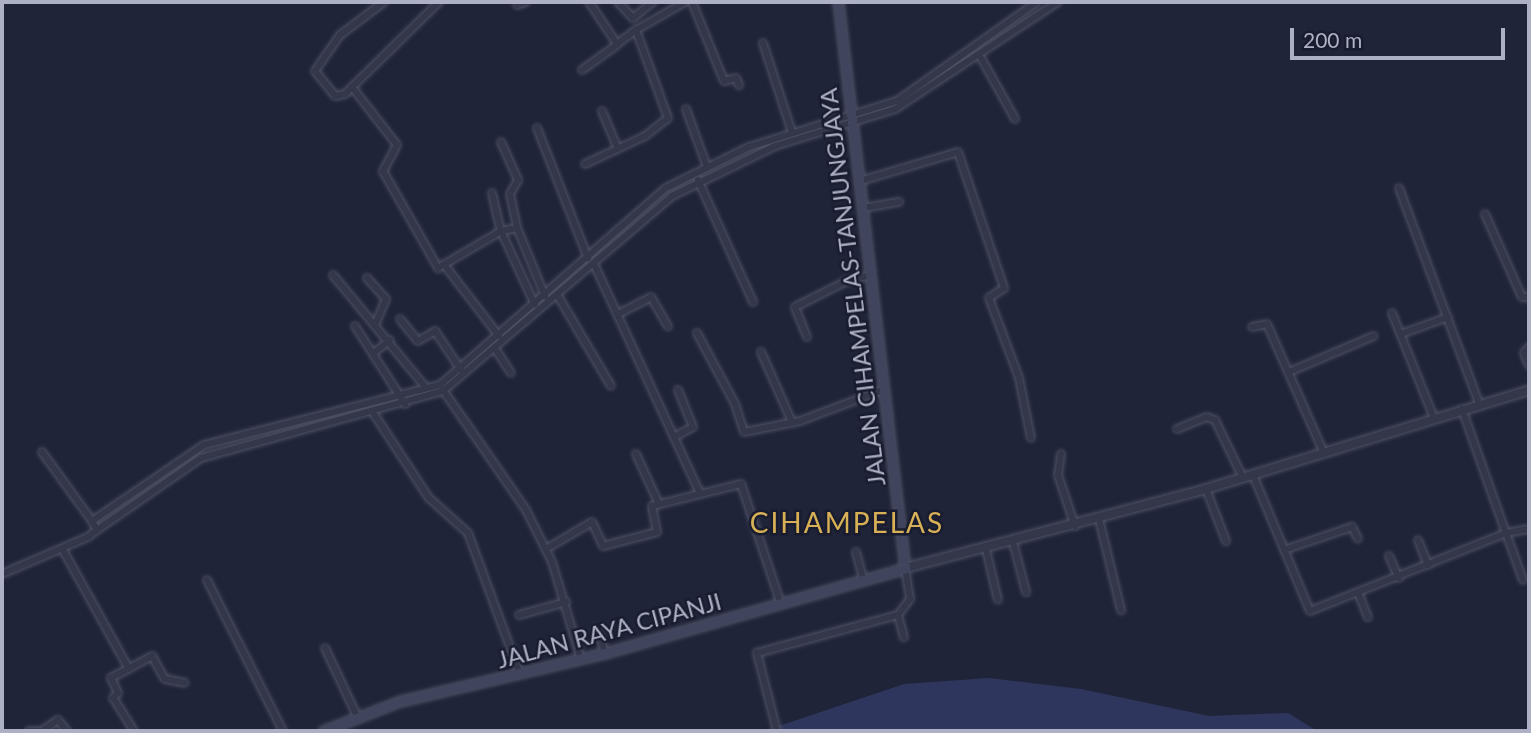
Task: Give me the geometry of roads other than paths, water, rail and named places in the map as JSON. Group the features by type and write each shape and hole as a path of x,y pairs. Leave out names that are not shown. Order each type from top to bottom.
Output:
{"main road":[{"name":"JALAN CIHAMPELAS-TANJUNGJAYA","path":"838,2 905,568"},
{"name":"JALAN RAYA CIPANJI","path":"323,731 357,716 605,653 905,568"}],"street":[{"path":"384,2 341,35 315,71 335,96 352,87 439,2"},
{"path":"517,5 526,2"},
{"path":"589,2 618,44"},
{"path":"618,2 633,19 653,2"},
{"path":"582,70 636,30 685,2"},
{"path":"692,2 724,81 736,78 739,85"},
{"path":"669,192 792,132 895,109 979,56 1037,2"},
{"path":"2,573 63,550 97,530 201,458 405,404 442,388 496,350 669,192 707,167 897,101 1001,34 1058,2"},
{"path":"585,164 618,149 668,118 636,30"},
{"path":"763,43 792,132"},
{"path":"979,56 1015,119"},
{"path":"352,87 397,145 383,171 438,268 446,267 501,230 517,228"},
{"path":"686,109 707,167"},
{"path":"602,111 618,149"},
{"path":"537,128 591,262 676,436 700,492"},
{"path":"500,142 518,180 510,194 517,228 545,296"},
{"path":"860,181 958,152 1004,288 989,298 1018,378 1031,438"},
{"path":"698,180 753,302"},
{"path":"1399,188 1479,403"},
{"path":"492,193 501,230 535,304"},
{"path":"864,208 899,202"},
{"path":"1485,214 1522,297 1529,297"},
{"path":"92,521 204,445 401,393 442,388 535,304 591,262"},
{"path":"446,267 499,336"},
{"path":"333,275 390,340 426,388"},
{"path":"807,337 795,307 847,281 872,275"},
{"path":"367,278 386,299 376,324"},
{"path":"558,296 611,386"},
{"path":"618,314 651,297 668,327"},
{"path":"1392,313 1434,418"},
{"path":"1401,334 1448,317"},
{"path":"400,319 418,341 435,331 461,370"},
{"path":"1252,327 1267,322 1324,453"},
{"path":"355,327 401,393 405,404"},
{"path":"696,334 735,404 744,432 792,422 885,389"},
{"path":"1289,372 1374,336"},
{"path":"374,352 390,340"},
{"path":"1529,347 1524,353 1529,365"},
{"path":"496,350 511,373"},
{"path":"761,352 792,422"},
{"path":"442,388 526,510 546,549 566,603 581,659"},
{"path":"676,436 693,427 678,390"},
{"path":"777,731 757,654 898,615 911,599 905,568 1075,526 1206,489 1462,408 1529,390"},
{"path":"1462,408 1522,580"},
{"path":"372,411 429,498 468,533 520,674"},
{"path":"1177,429 1208,417 1215,420 1243,478"},
{"path":"43,452 97,530"},
{"path":"636,454 659,503"},
{"path":"1061,454 1058,475 1075,526"},
{"path":"1253,475 1310,611 1359,595 1506,533 1529,528"},
{"path":"546,549 592,522 603,546 657,531 651,507 700,492 744,485 781,604"},
{"path":"1206,489 1226,541"},
{"path":"1099,519 1121,610"},
{"path":"1284,550 1352,527 1358,539"},
{"path":"1418,540 1429,565"},
{"path":"1013,542 1026,592"},
{"path":"986,549 998,600"},
{"path":"63,550 129,669"},
{"path":"856,552 863,581"},
{"path":"1389,556 1399,578"},
{"path":"206,580 283,731"},
{"path":"1359,595 1368,617"},
{"path":"519,615 566,603"},
{"path":"898,615 904,636"},
{"path":"597,628 605,653"},
{"path":"325,648 357,716"},
{"path":"134,731 117,706 110,678 152,656 165,679 185,683"},
{"path":"29,731 42,731 58,720 67,731"}],"water":[{"path":"989,678 1081,689 1209,716 1288,713 1317,731 764,731 904,684"}],"district":[{"name":"CIHAMPELAS","path":"847,522"}]}
